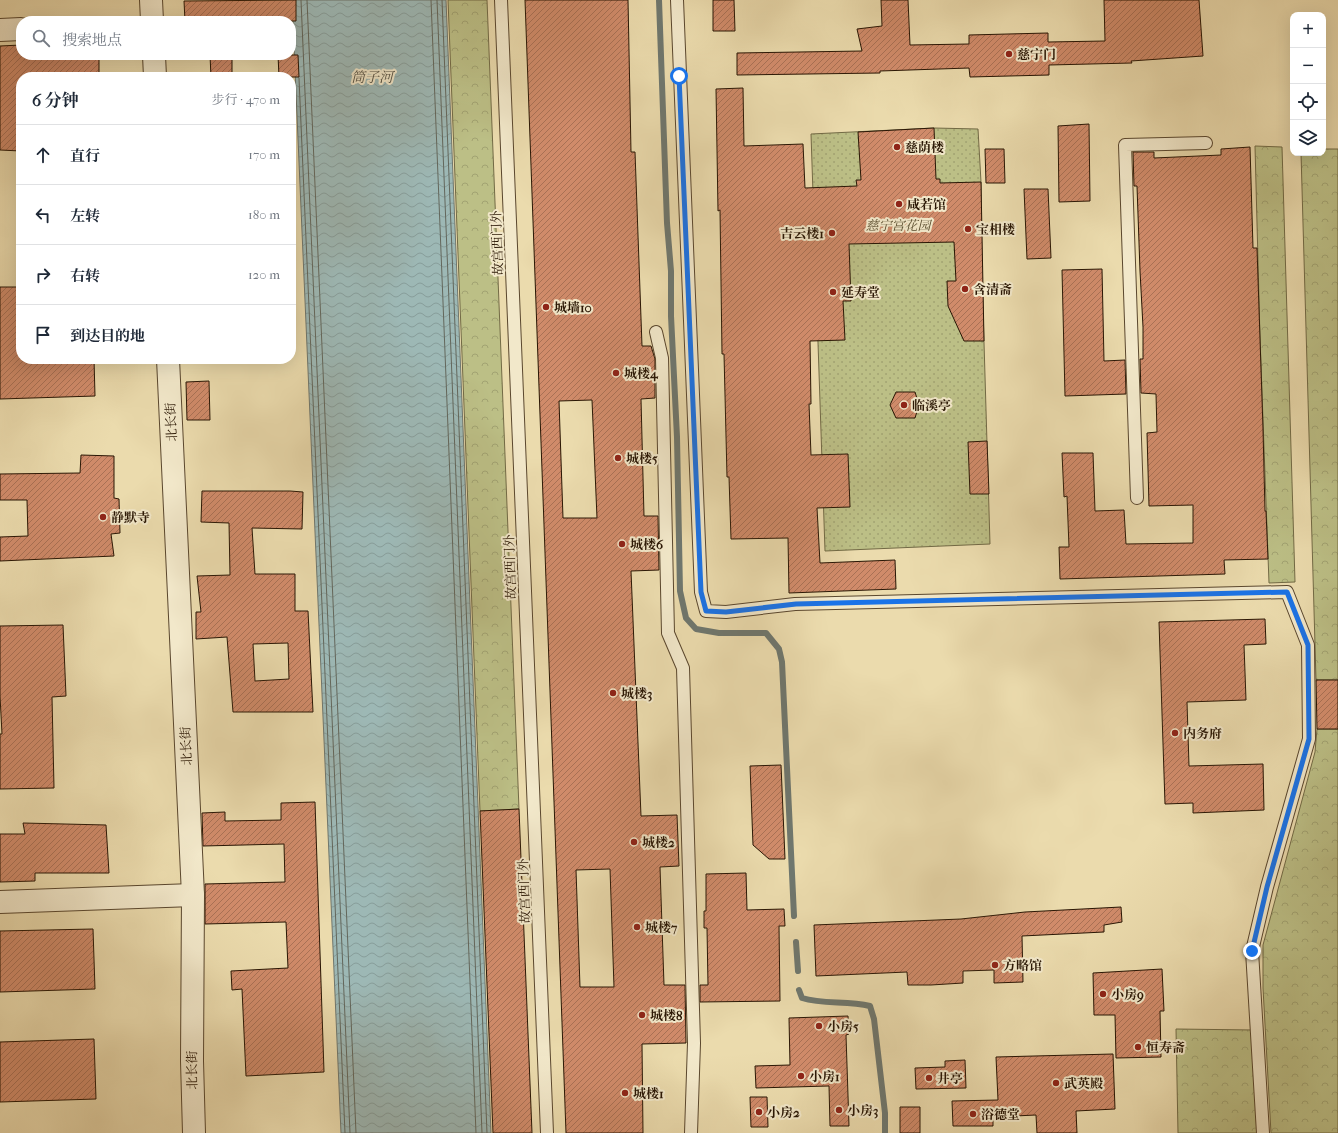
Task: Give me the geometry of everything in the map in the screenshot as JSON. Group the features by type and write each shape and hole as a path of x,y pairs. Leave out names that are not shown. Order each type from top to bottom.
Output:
{"street":[{"path":"151,0 152,16"},
{"path":"0,30 16,29"},
{"path":"154,60 155,72"},
{"name":"北长街","path":"168,364 193,895 192,1061 194,1133"},
{"path":"0,902 193,895"}],"lane":[{"name":"故宫西门外","path":"501,0 548,1133"},
{"path":"677,0 701,592 706,611 726,612 796,604 1287,592 1308,645 1309,739 1267,887 1252,951 1264,1133"},
{"path":"1138,498 1125,145 1206,142"},
{"path":"656,332 662,358 668,633 683,668 694,1043 691,1133"}],"green space":[{"path":"448,0 487,0 519,809 480,811"},
{"name":"慈宁宫花园","path":"934,128 978,129 981,182 982,275 990,544 825,551 811,134"},
{"path":"1255,146 1282,147 1295,582 1269,583"},
{"path":"1326,149 1338,149 1338,680 1316,680 1301,156 1326,156"},
{"path":"1317,729 1338,729 1338,1133 1271,1133 1263,988 1263,945 1315,752"},
{"path":"1176,1029 1254,1030 1259,1133 1178,1133"}],"water":[{"name":"筒子河","path":"292,0 446,0 491,1133 341,1133 295,60 296,60 296,16 293,16"}],"building":[{"path":"296,0 296,16 185,16 184,1"},
{"path":"525,0 628,0 631,152 635,152 642,346 651,346 655,359 655,398 641,399 644,516 658,516 659,570 631,571 641,816 677,815 679,866 660,867 664,985 685,985 686,1043 642,1044 643,1133 566,1133","holes":["592,400 597,518 563,518 559,401","610,869 614,987 580,987 576,870"]},
{"path":"713,0 734,0 735,31 713,31"},
{"path":"881,0 908,0 910,45 969,44 969,35 1048,33 1048,42 1105,41 1104,0 1199,0 1203,56 1131,61 1132,63 1049,65 1049,75 970,77 969,68 880,71 880,73 737,75 737,53 862,51 857,29 882,26"},
{"path":"16,45 16,60 99,60 99,72 16,72 16,151 0,150 0,46"},
{"path":"296,55 298,55 299,77 296,77 296,72 279,72 278,60 296,60"},
{"path":"210,60 232,60 232,72 211,72"},
{"path":"743,88 744,146 803,144 805,188 857,186 856,180 861,180 858,132 934,128 936,179 940,179 940,183 981,182 984,341 964,341 948,306 947,281 956,281 954,242 849,244 851,301 843,301 845,340 810,341 811,404 809,404 811,455 848,454 850,507 817,508 820,563 895,560 896,589 789,593 788,538 731,539 729,477 727,477 724,354 722,354 720,210 718,211 716,89"},
{"path":"1089,124 1090,201 1059,202 1058,126"},
{"path":"1250,147 1253,248 1257,248 1265,511 1268,559 1224,560 1225,574 1060,579 1059,547 1069,547 1067,496 1064,497 1062,453 1093,453 1095,511 1124,510 1126,544 1193,543 1193,505 1149,506 1147,433 1157,432 1156,394 1141,393 1140,359 1143,359 1143,327 1137,186 1134,186 1133,152 1154,152 1154,158 1221,155 1221,149"},
{"path":"985,149 1004,149 1005,183 986,183"},
{"path":"1024,189 1048,189 1051,258 1027,259"},
{"path":"1102,269 1104,361 1125,360 1126,394 1065,396 1062,270"},
{"path":"0,287 16,287 16,364 94,364 95,396 0,399"},
{"path":"209,381 210,420 187,420 186,382"},
{"name":"临溪亭","path":"896,392 915,392 919,405 915,418 896,418 890,405"},
{"path":"987,441 989,494 970,494 968,442"},
{"name":"静默寺","path":"81,455 114,456 114,498 119,499 120,533 111,534 114,556 0,561 0,537 28,536 27,500 0,500 0,474 80,473"},
{"path":"202,491 303,492 302,529 252,528 255,574 295,574 295,611 308,611 313,712 233,712 227,637 196,639 196,612 201,612 197,576 230,575 229,523 201,522","holes":["288,643 289,679 255,681 253,644"]},
{"name":"内务府","path":"1265,619 1266,644 1244,645 1246,700 1187,702 1189,766 1263,764 1264,810 1193,813 1193,803 1165,804 1159,622"},
{"path":"63,625 66,696 52,697 54,788 0,789 0,734 2,734 0,696 0,626"},
{"path":"1316,680 1338,680 1338,729 1317,729"},
{"path":"781,765 785,859 769,859 753,845 750,766"},
{"path":"315,802 324,1072 246,1076 242,989 232,990 231,971 288,968 286,922 205,924 205,884 285,882 284,844 203,846 202,813 225,812 225,821 281,820 281,803"},
{"path":"519,809 532,1133 493,1133 480,811"},
{"path":"23,823 106,825 109,873 35,873 35,881 0,882 0,834 25,834"},
{"path":"746,873 747,910 784,909 785,926 779,926 780,1001 700,1002 700,985 708,985 707,928 704,928 704,911 706,911 706,874"},
{"path":"1121,907 1122,922 1104,925 1104,932 1022,936 1023,982 994,983 994,970 963,971 963,983 931,985 908,985 907,972 816,976 814,925 961,919 1025,912"},
{"path":"93,929 95,989 0,992 0,931"},
{"path":"1162,969 1164,1011 1160,1011 1161,1057 1116,1058 1115,1015 1094,1015 1093,973"},
{"path":"848,1016 849,1034 846,1035 849,1126 830,1126 829,1086 756,1088 755,1066 790,1065 789,1018"},
{"path":"94,1039 96,1099 0,1102 0,1042"},
{"name":"武英殿","path":"1113,1054 1115,1109 1076,1111 1077,1133 1037,1133 1036,1115 993,1117 993,1126 953,1126 952,1101 998,1100 996,1057"},
{"path":"965,1060 966,1088 916,1089 915,1068 945,1067 945,1061"},
{"name":"小房2","path":"750,1097 767,1097 768,1127 751,1127"},
{"path":"900,1107 920,1107 920,1133 900,1133"}],"waterway":[{"path":"659,0 677,437 680,591 686,618 696,629 719,633 766,633 779,649 782,662 794,916"},
{"path":"796,942 798,971"},
{"path":"799,990 802,998 810,1000 853,1003 870,1006 874,1019 885,1113 885,1133"}],"place":[{"name":"慈宁门","path":"1009,54"},
{"name":"慈荫楼","path":"897,147"},
{"name":"咸若馆","path":"899,204"},
{"name":"宝相楼","path":"968,229"},
{"name":"吉云楼1","path":"832,233"},
{"name":"含清斋","path":"965,289"},
{"name":"延寿堂","path":"833,292"},
{"name":"城墙10","path":"546,307"},
{"name":"城楼4","path":"616,373"},
{"name":"临溪亭","path":"904,405"},
{"name":"城楼5","path":"618,458"},
{"name":"静默寺","path":"103,517"},
{"name":"城楼6","path":"622,544"},
{"name":"城楼3","path":"613,693"},
{"name":"内务府","path":"1175,733"},
{"name":"城楼2","path":"634,842"},
{"name":"城楼7","path":"637,927"},
{"name":"方略馆","path":"995,965"},
{"name":"小房9","path":"1103,994"},
{"name":"城楼8","path":"642,1015"},
{"name":"小房5","path":"819,1026"},
{"name":"恒寿斋","path":"1138,1047"},
{"name":"小房1","path":"801,1076"},
{"name":"井亭","path":"929,1078"},
{"name":"武英殿","path":"1056,1083"},
{"name":"城楼1","path":"625,1093"},
{"name":"小房3","path":"839,1110"},
{"name":"小房2","path":"759,1112"},
{"name":"浴德堂","path":"973,1114"}],"route":[{"path":"679,76 701,592 706,611 726,612 796,604 1287,592 1308,645 1309,739 1267,887 1252,951"}]}
